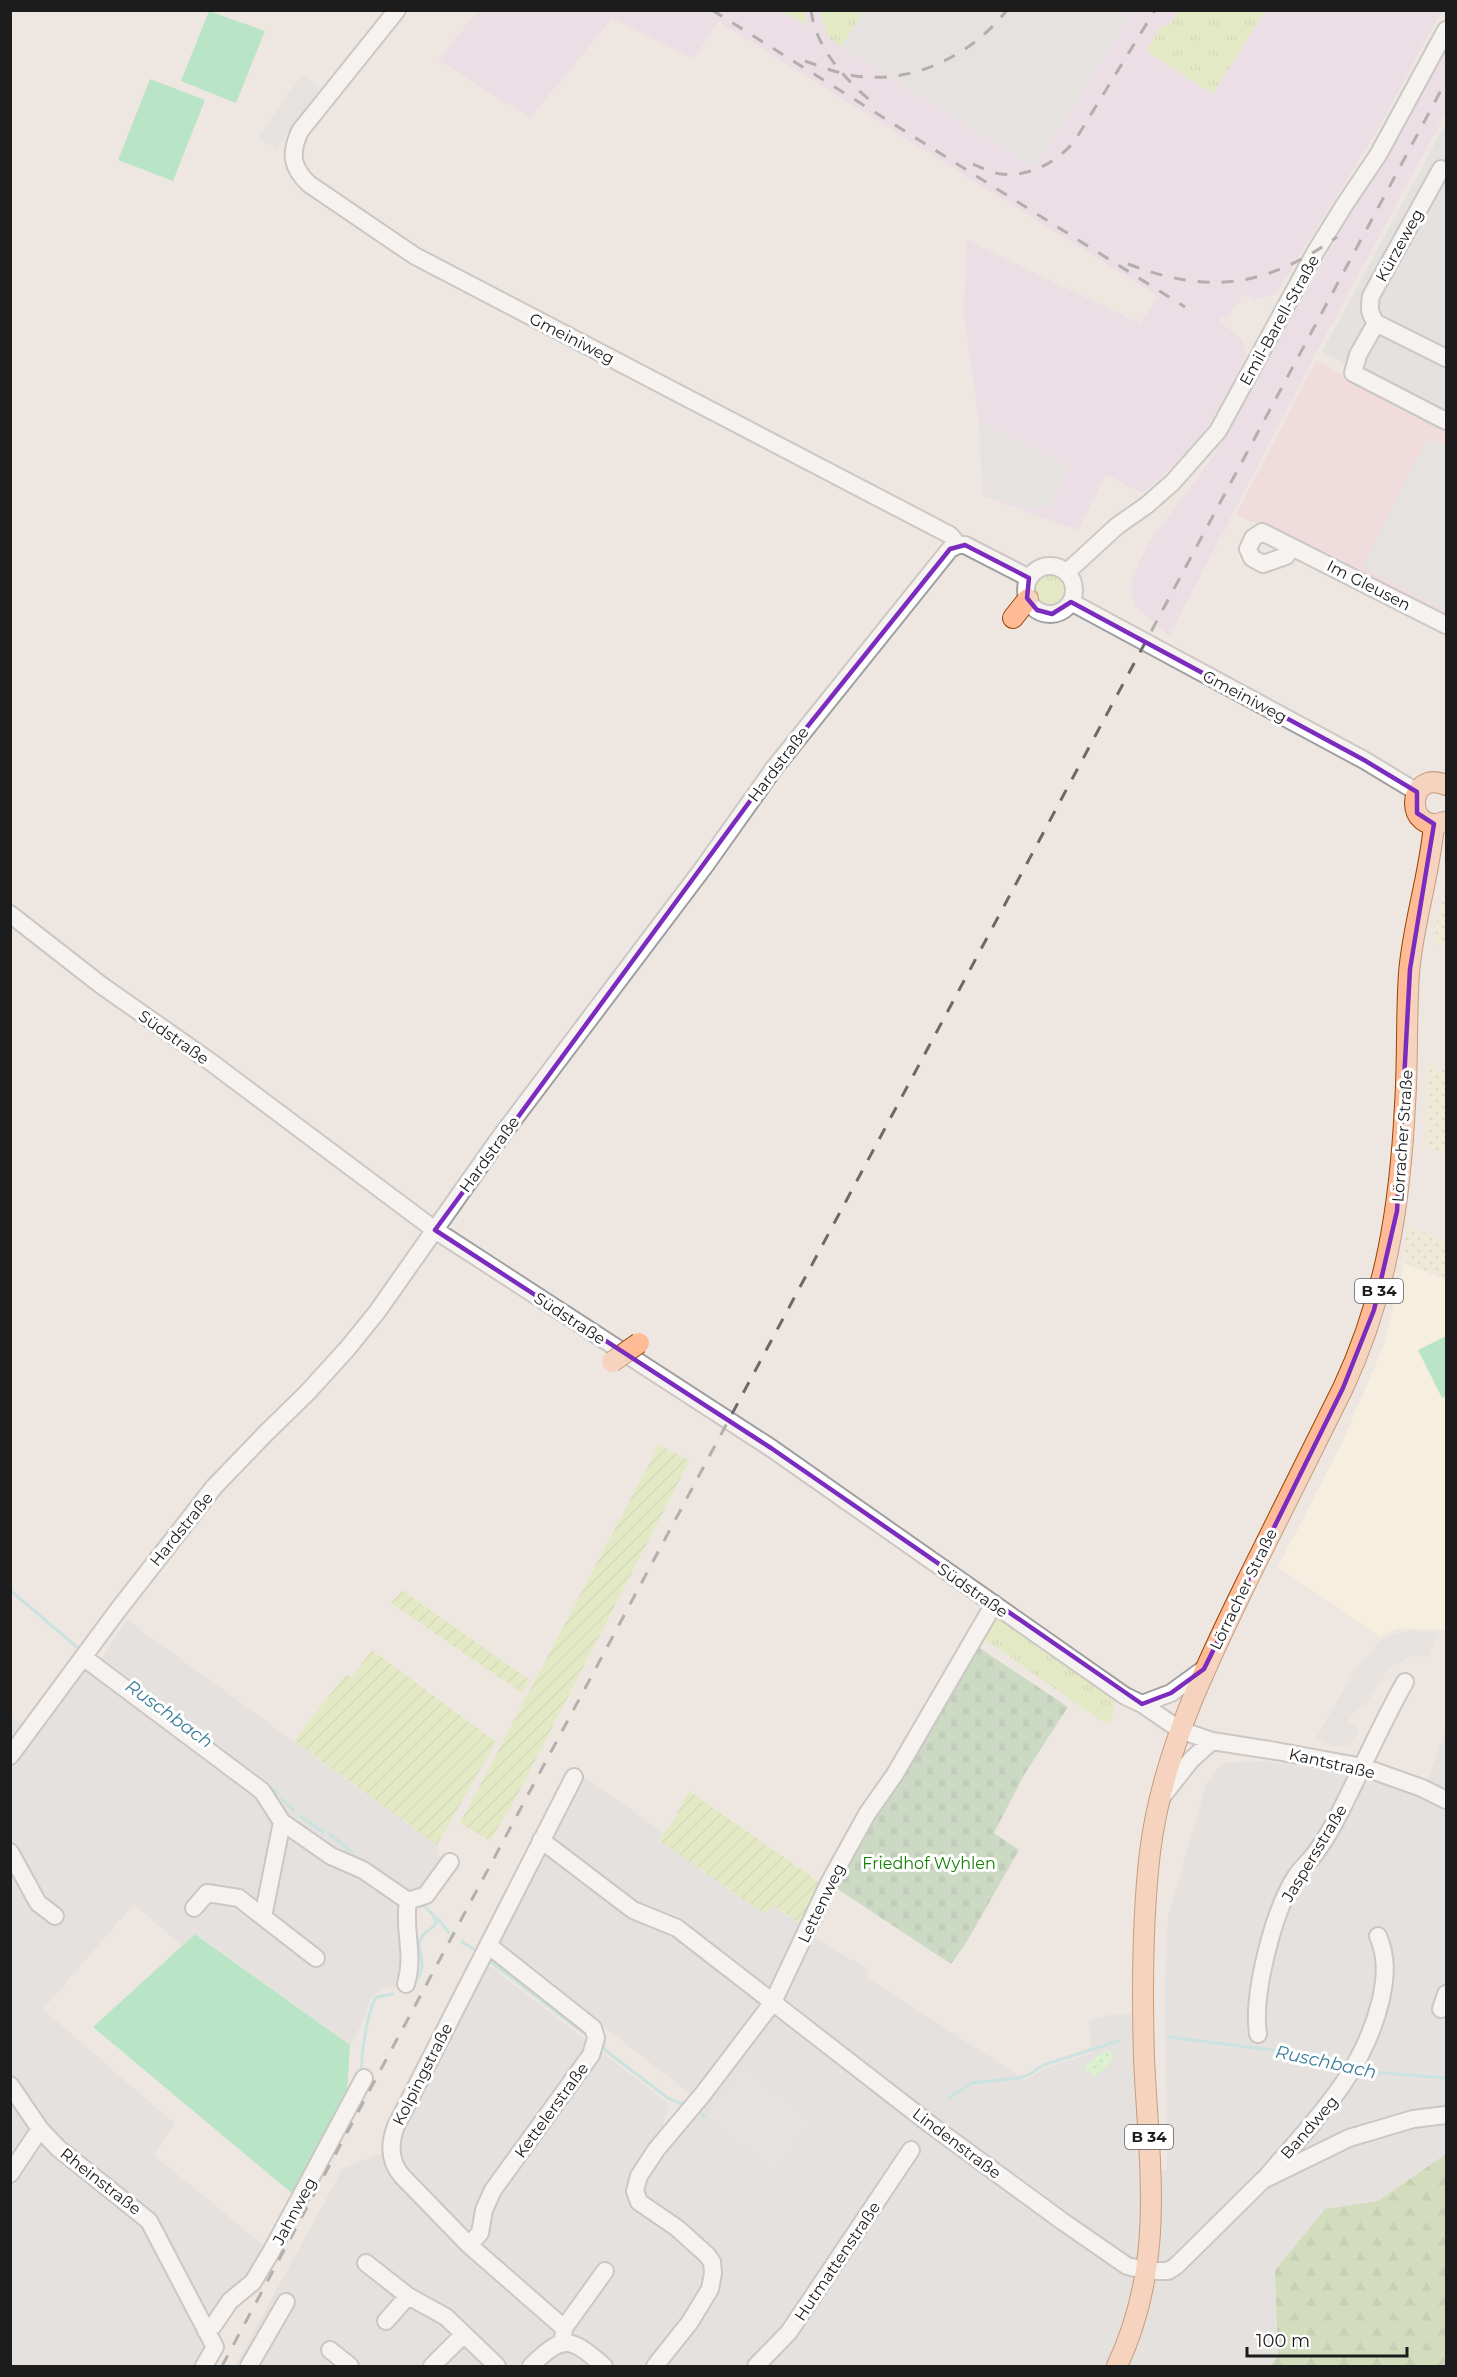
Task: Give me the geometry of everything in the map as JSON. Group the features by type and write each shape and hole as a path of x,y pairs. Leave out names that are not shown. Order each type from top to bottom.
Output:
{"main road":[{"path":"1017,622 1033,605"},
{"path":"1440,822 1424,820 1417,813 1414,802 1417,792 1427,783 1446,785"},
{"name":"Lörracher Straße","path":"1118,2367 1140,2305 1148,2271 1152,2225 1144,2057 1143,1934 1150,1850 1161,1798 1180,1730 1204,1669 1361,1348 1384,1273 1397,1211 1401,1174 1406,1103 1410,969 1428,870 1440,822"},
{"path":"612,1362 639,1343"}],"street":[{"name":"Gmeiniweg","path":"397,10 300,131 294,144 297,174 415,256 950,535 958,545 965,545 1029,578"},
{"name":"Emil-Barell-Straße","path":"1067,573 1117,526 1147,505 1173,482 1218,431 1316,251 1378,155 1446,30"},
{"name":"Kürzeweg","path":"1376,323 1370,315 1371,296 1442,169"},
{"path":"1446,357 1376,323 1358,355 1353,373 1446,421"},
{"name":"Hardstraße","path":"10,1756 158,1557 214,1487 307,1394 348,1349 377,1312 558,1059 704,867 775,767 950,549 958,545"},
{"name":"Im Gleusen","path":"1292,547 1446,625"},
{"path":"1045,566 1060,568 1067,573 1074,586 1071,602 1060,612 1052,614 1033,605 1026,590 1029,578 1037,569 1045,566"},
{"name":"Gmeiniweg","path":"1071,602 1364,760 1417,792"},
{"name":"Südstraße","path":"10,914 101,986 208,1060 435,1230 771,1448 1125,1696 1142,1704 1180,1730"},
{"name":"Lettenweg","path":"655,2367 690,2322 713,2282 711,2262 677,2228 646,2209 639,2202 635,2191 639,2176 656,2150 703,2094 773,2002 830,1881 867,1814 895,1774 994,1604"},
{"path":"84,1657 262,1791 282,1822 331,1856 363,1870 408,1901"},
{"path":"1142,1704 1172,1693 1204,1669"},
{"name":"Jaspersstraße","path":"1258,2034 1256,2017 1265,1964 1281,1907 1296,1877 1319,1849 1339,1815 1385,1718 1406,1682"},
{"name":"Kantstraße","path":"1180,1730 1212,1741 1276,1750 1363,1767 1422,1788 1446,1800"},
{"path":"1161,1798 1191,1760 1212,1741"},
{"name":"Kolpingstraße","path":"574,1777 396,2126 391,2144 392,2159 397,2171 563,2335 604,2367"},
{"path":"263,1917 282,1822"},
{"name":"Lindenstraße","path":"541,1840 633,1910 677,1928 931,2125 1062,2221 1127,2266 1148,2271"},
{"path":"10,1852 38,1903 55,1916"},
{"path":"408,1901 426,1894 450,1862"},
{"path":"194,1908 207,1893 239,1898 316,1958"},
{"path":"406,1984 411,1962 406,1916 408,1901"},
{"name":"Bandweg","path":"1263,2180 1327,2108 1355,2066 1376,2023 1386,1969 1383,1947 1378,1936"},
{"name":"Kettelerstraße","path":"470,2245 480,2233 484,2210 493,2190 591,2055 597,2038 594,2028 488,1945"},
{"name":"Jahnweg","path":"206,2331 213,2326 230,2301 253,2282 364,2078"},
{"name":"Rheinstraße","path":"10,2085 40,2129 58,2148 149,2221 215,2347 204,2367"},
{"path":"1148,2271 1168,2271 1176,2266 1263,2180 1349,2138 1413,2119 1446,2115"},
{"path":"10,2174 40,2129"},
{"name":"Hutmattenstraße","path":"756,2367 789,2332 911,2150"},
{"path":"1288,2150 1292,2159 1302,2161"},
{"path":"366,2262 408,2296 446,2318 497,2367"},
{"path":"531,2367 563,2335 605,2271"},
{"path":"386,2321 408,2296"},
{"path":"249,2367 286,2302"},
{"path":"432,2367 463,2335"},
{"path":"330,2350 350,2367"}],"highlighted area":[{"path":"965,545 1029,578 1027,598 1037,610 1052,614 1071,602 1364,760 1417,792 1417,813 1434,824 1410,969 1397,1211 1374,1310 1343,1388 1204,1669 1171,1693 1142,1704 771,1448 435,1230 775,767 950,549"}],"shaded area":[{"path":"478,10 1441,11 1382,122 1276,294 1254,300 1244,294 1229,316 1219,321 1242,339 1246,354 1242,368 1196,446 1142,493 1106,474 1078,530 983,496 979,420 964,315 967,240 1140,324 1158,296 718,21 694,59 612,18 530,118 439,60"},
{"path":"864,10 1133,11 1035,168 841,47"},
{"path":"1446,46 1446,112 1318,349 1169,636 1136,607 1131,583 1139,563 1149,543 1215,454 1354,207 1400,134"},
{"path":"302,75 320,88 276,150 258,137"},
{"path":"1446,123 1446,417 1322,352"},
{"path":"1316,361 1446,428 1446,617 1273,530 1236,515"},
{"path":"979,420 1070,465 1049,508 1022,506 983,496"},
{"path":"1429,437 1446,446 1446,611 1361,567"},
{"path":"1446,880 1446,948 1432,942"},
{"path":"1427,1062 1446,1070 1446,1155 1425,1148"},
{"path":"1408,1226 1446,1242 1446,1278 1402,1261"},
{"path":"1404,1263 1446,1280 1446,1630 1400,1628 1379,1636 1278,1567 1342,1443 1384,1345"},
{"path":"127,1620 437,1845 442,1864 425,1890 405,1896 398,1905 401,1911 404,1942 399,1986 383,1989 371,1997 362,2024 350,2045 196,1934 182,1946 134,1904 44,2008 175,2124 154,2155 267,2248 251,2279 221,2305 198,2330 204,2346 194,2366 11,2366 10,1716 34,1732 85,1668 93,1672"},
{"path":"1410,1630 1437,1634 1428,1657 1411,1656 1389,1668 1364,1707 1360,1705 1348,1721 1359,1730 1349,1746 1334,1747 1316,1738 1355,1670 1382,1639"},
{"path":"1446,1730 1446,2154 1378,2201 1324,2210 1275,2270 1278,2355 1271,2366 235,2366 343,2168 380,2154 394,2144 486,1963 669,2104 663,2125 675,2138 701,2102 503,1949 500,1942 581,1775 663,1832 658,1840 766,1914 771,1905 803,1925 810,1935 869,1970 866,1975 869,1978 1025,2080 1048,2067 1092,2053 1089,2021 1111,2014 1132,2014 1141,2175 1167,2170 1165,1987 1168,1916 1207,1782 1223,1763 1266,1761 1337,1773 1383,1784 1421,1798"},
{"path":"745,2066 808,2123 777,2170 708,2118 714,2105"}],"green space":[{"path":"1178,10 1265,11 1213,94 1146,51 1162,25 1169,26"},
{"path":"209,11 265,31 236,103 181,81"},
{"path":"782,11 805,11 807,25"},
{"path":"820,11 864,11 841,47 828,37"},
{"path":"150,79 205,100 173,181 118,160"},
{"path":"1050,574 1062,578 1066,590 1062,602 1050,606 1038,602 1034,590 1038,578"},
{"path":"1446,1336 1446,1396 1442,1398 1418,1350"},
{"path":"659,1445 690,1460 520,1790 490,1841 460,1823"},
{"path":"402,1590 530,1680 522,1693 391,1603"},
{"path":"1001,1615 1116,1701 1110,1724 1104,1723 984,1639 984,1631 991,1617"},
{"name":"Friedhof Wyhlen","path":"978,1647 1068,1707 1024,1775 994,1833 1019,1850 966,1943 951,1964 833,1886"},
{"path":"372,1650 496,1742 437,1845 294,1741 346,1674 352,1677"},
{"path":"689,1791 822,1884 803,1925 772,1905 765,1914 658,1840 673,1821"},
{"path":"195,1934 350,2045 347,2094 294,2195 93,2027"},
{"path":"1108,2050 1115,2055 1109,2064 1094,2077 1084,2068 1098,2055"},
{"path":"1446,2154 1446,2366 1271,2366 1278,2355 1275,2270 1325,2209 1378,2201"}],"waterway":[{"name":"Ruschbach","path":"10,1590 79,1649"},
{"path":"257,1777 277,1793"},
{"path":"282,1799 293,1810"},
{"path":"300,1816 323,1832"},
{"path":"330,1834 353,1853"},
{"path":"413,1985 422,1965 420,1940 436,1923 434,1916 421,1903"},
{"path":"437,1918 449,1933"},
{"path":"462,1942 475,1950"},
{"path":"491,1962 585,2034"},
{"path":"361,2073 365,2034 376,1997 393,1994"},
{"name":"Ruschbach","path":"1169,2037 1296,2053 1347,2067"},
{"name":"Ruschbach","path":"949,2098 971,2083 1018,2078 1044,2065 1118,2041"},
{"path":"602,2043 605,2050 669,2099 681,2103"},
{"name":"Ruschbach","path":"1359,2071 1446,2078"},
{"path":"697,2111 705,2117"}],"railway":[{"path":"712,10 1185,307"},
{"path":"811,10 825,50 842,73 873,103"},
{"path":"805,61 841,73 864,77 888,77 911,73 933,66 974,43 1007,10"},
{"path":"973,164 994,173 1022,173 1041,167 1067,150 1155,10"},
{"path":"222,2366 1446,81"},
{"path":"1128,264 1185,280 1236,281 1261,276 1286,267 1337,237"}]}
